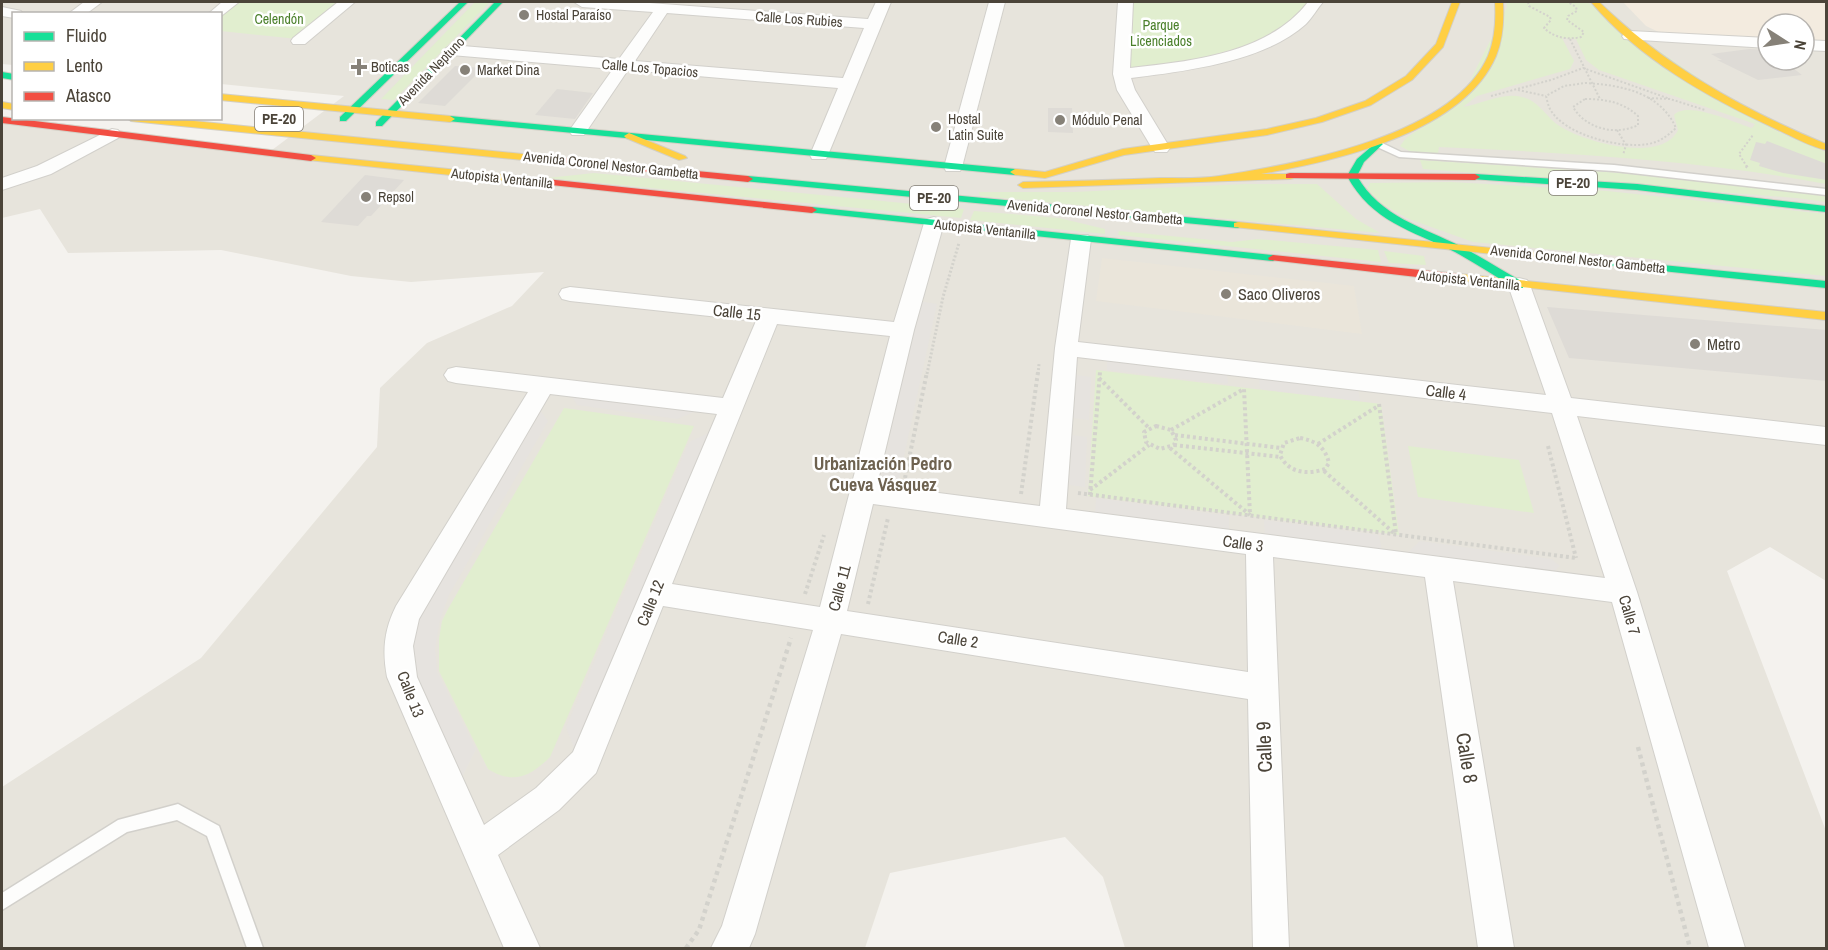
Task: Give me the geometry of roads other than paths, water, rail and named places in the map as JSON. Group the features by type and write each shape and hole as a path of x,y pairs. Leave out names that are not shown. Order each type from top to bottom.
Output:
{"main road":[{"name":"Avenida Neptuno","path":"324,138 464,2"},
{"name":"Avenida Neptuno","path":"363,141 499,2"},
{"path":"222,97 1045,175 1067,171 1105,156 1299,127 1375,99 1420,67 1444,40 1452,21 1456,2"},
{"path":"1226,177 1287,167 1378,144 1405,132 1444,107 1476,80 1488,63 1498,34 1499,2"},
{"path":"1595,2 1630,36 1690,79 1744,108 1827,147"},
{"name":"PE-20","path":"222,113 470,138"},
{"name":"Autopista Ventanilla","path":"2,120 480,176 1827,316"},
{"name":"PE-20","path":"150,120 363,141"},
{"name":"Avenida Coronel Nestor Gambetta","path":"629,136 688,158 635,153"},
{"name":"Avenida Coronel Nestor Gambetta","path":"363,141 1451,246 1827,285"},
{"path":"1378,144 1360,161 1352,176 1361,195 1390,217 1451,246 1519,285"},
{"path":"480,176 561,160"},
{"name":"Avenida Coronel Nestor Gambetta","path":"997,185 1100,185 1226,177 1447,177 1609,184 1766,200 1827,209"}],"street":[{"path":"78,12 94,2"},
{"path":"218,12 231,2"},
{"path":"326,2 346,2"},
{"path":"299,41 346,2"},
{"name":"Calle Los Rubies","path":"582,2 873,24"},
{"path":"819,155 883,2"},
{"path":"953,167 997,2"},
{"path":"1125,2 1121,74 1126,90 1161,148"},
{"path":"1121,74 1191,64 1246,50 1287,31 1311,11 1316,2"},
{"path":"578,131 663,8"},
{"path":"1630,36 1756,42"},
{"name":"Calle Los Topacios","path":"452,50 849,84"},
{"path":"2,184 44,170 112,134"},
{"name":"Calle 11","path":"729,948 737,934 831,619 903,330 934,223"},
{"path":"1052,516 1066,348 1081,239"},
{"name":"Calle 7","path":"1519,285 1562,406 1623,592 1727,948"},
{"name":"Calle 15","path":"570,294 903,330"},
{"name":"Calle 12","path":"477,849 543,805 585,762 769,316"},
{"name":"Calle 4","path":"1066,348 1374,398 1562,406 1827,436"},
{"path":"456,375 730,407"},
{"name":"Calle 13","path":"522,948 402,677 398,636 406,615 544,385"},
{"name":"Calle 3","path":"864,493 1623,592"},
{"name":"Calle 9","path":"1259,546 1271,948"},
{"name":"Calle 8","path":"1437,567 1496,948"},
{"name":"Calle 2","path":"654,593 1263,688"}],"lane":[{"path":"1378,144 1399,154 1614,168 1827,192"},
{"path":"2,902 124,825 178,812 213,831 255,948"}],"place":[{"name":"Hostal Paraíso","path":"524,15"},
{"name":"Boticas","path":"359,67"},
{"name":"Market Dina","path":"465,70"},
{"name":"Módulo Penal","path":"1060,120"},
{"name":"Hostal Latin Suite","path":"936,127"},
{"name":"Repsol","path":"366,197"},
{"name":"Saco Oliveros","path":"1226,294"},
{"name":"Metro","path":"1695,344"}],"district":[{"name":"Urbanización Pedro Cueva Vásquez","path":"883,474"}],"park label":[{"name":"Celendón","path":"279,19"},
{"name":"Parque Licenciados","path":"1161,34"}]}
